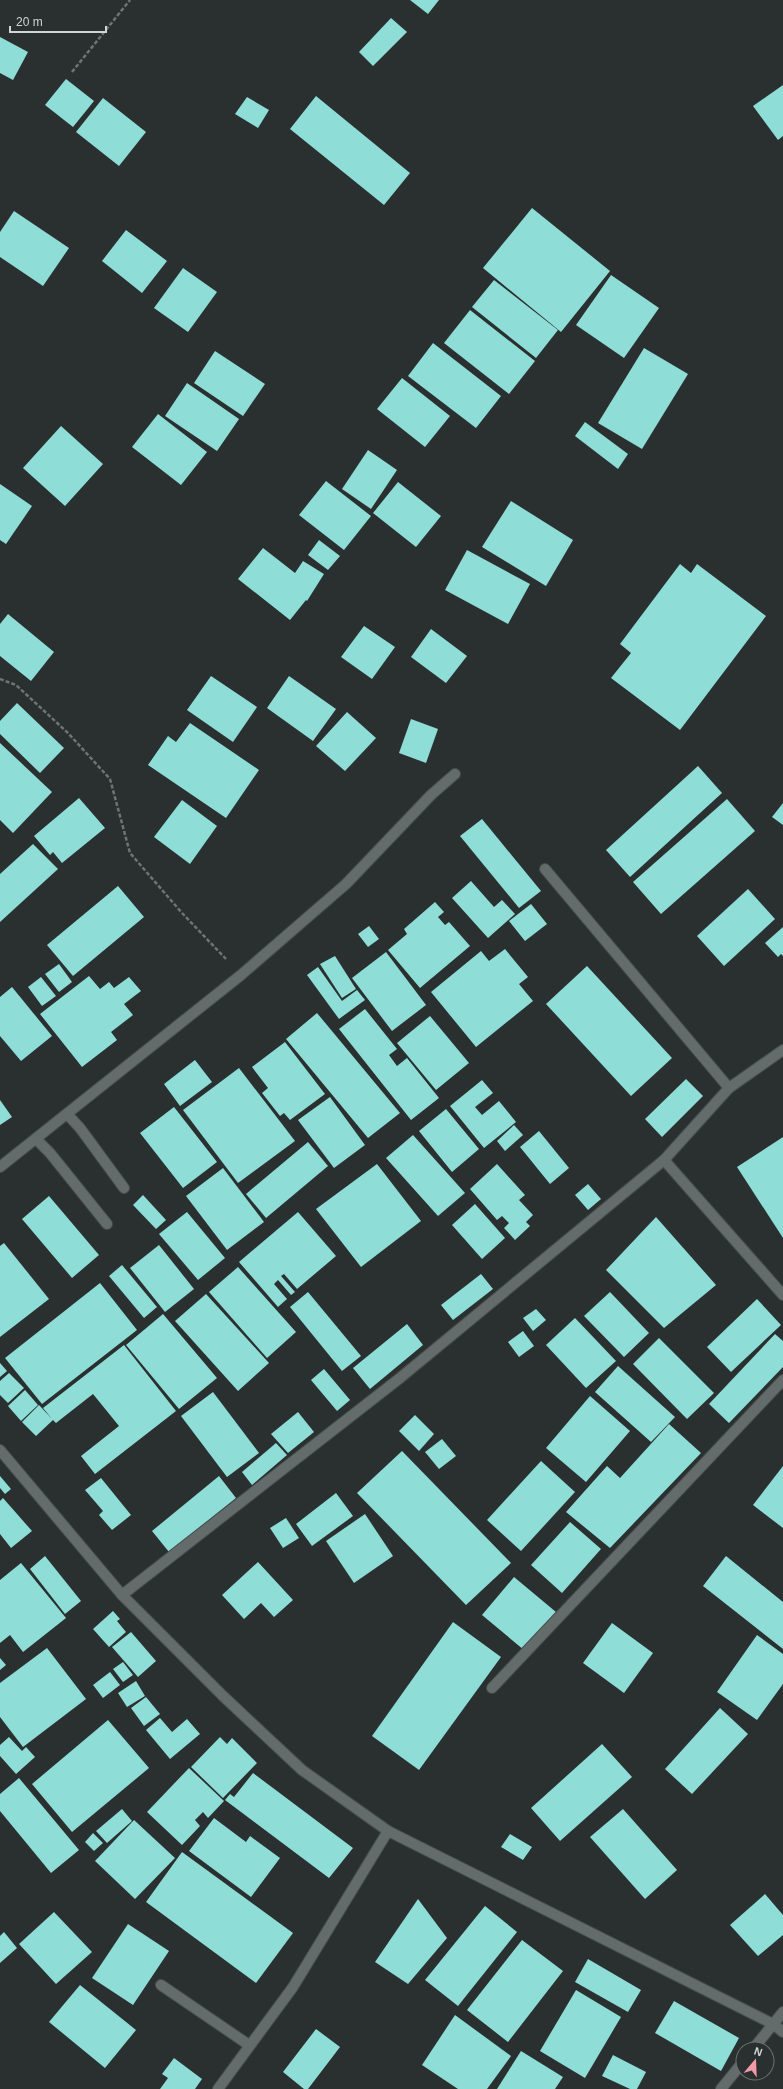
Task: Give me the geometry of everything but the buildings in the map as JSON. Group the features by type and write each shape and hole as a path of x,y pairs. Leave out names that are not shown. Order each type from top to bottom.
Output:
{"street":[{"path":"0,1167 241,975 346,884 431,796 455,774"},
{"path":"545,869 729,1088"},
{"path":"122,1595 400,1378 664,1160 729,1088 783,1050"},
{"path":"67,1114 80,1128 124,1188"},
{"path":"36,1139 50,1153 107,1224"},
{"path":"664,1160 783,1295"},
{"path":"492,1688 783,1380"},
{"path":"0,1450 122,1595 223,1696 302,1770 388,1831 773,2024 783,2032"},
{"path":"218,2089 293,1987 388,1831"},
{"path":"161,1985 249,2045"},
{"path":"759,2041 783,2012"},
{"path":"721,2089 735,2072"}],"path":[{"path":"72,72 130,0"},
{"path":"0,679 16,685 68,733 110,779 130,853 182,913 241,975"}]}
